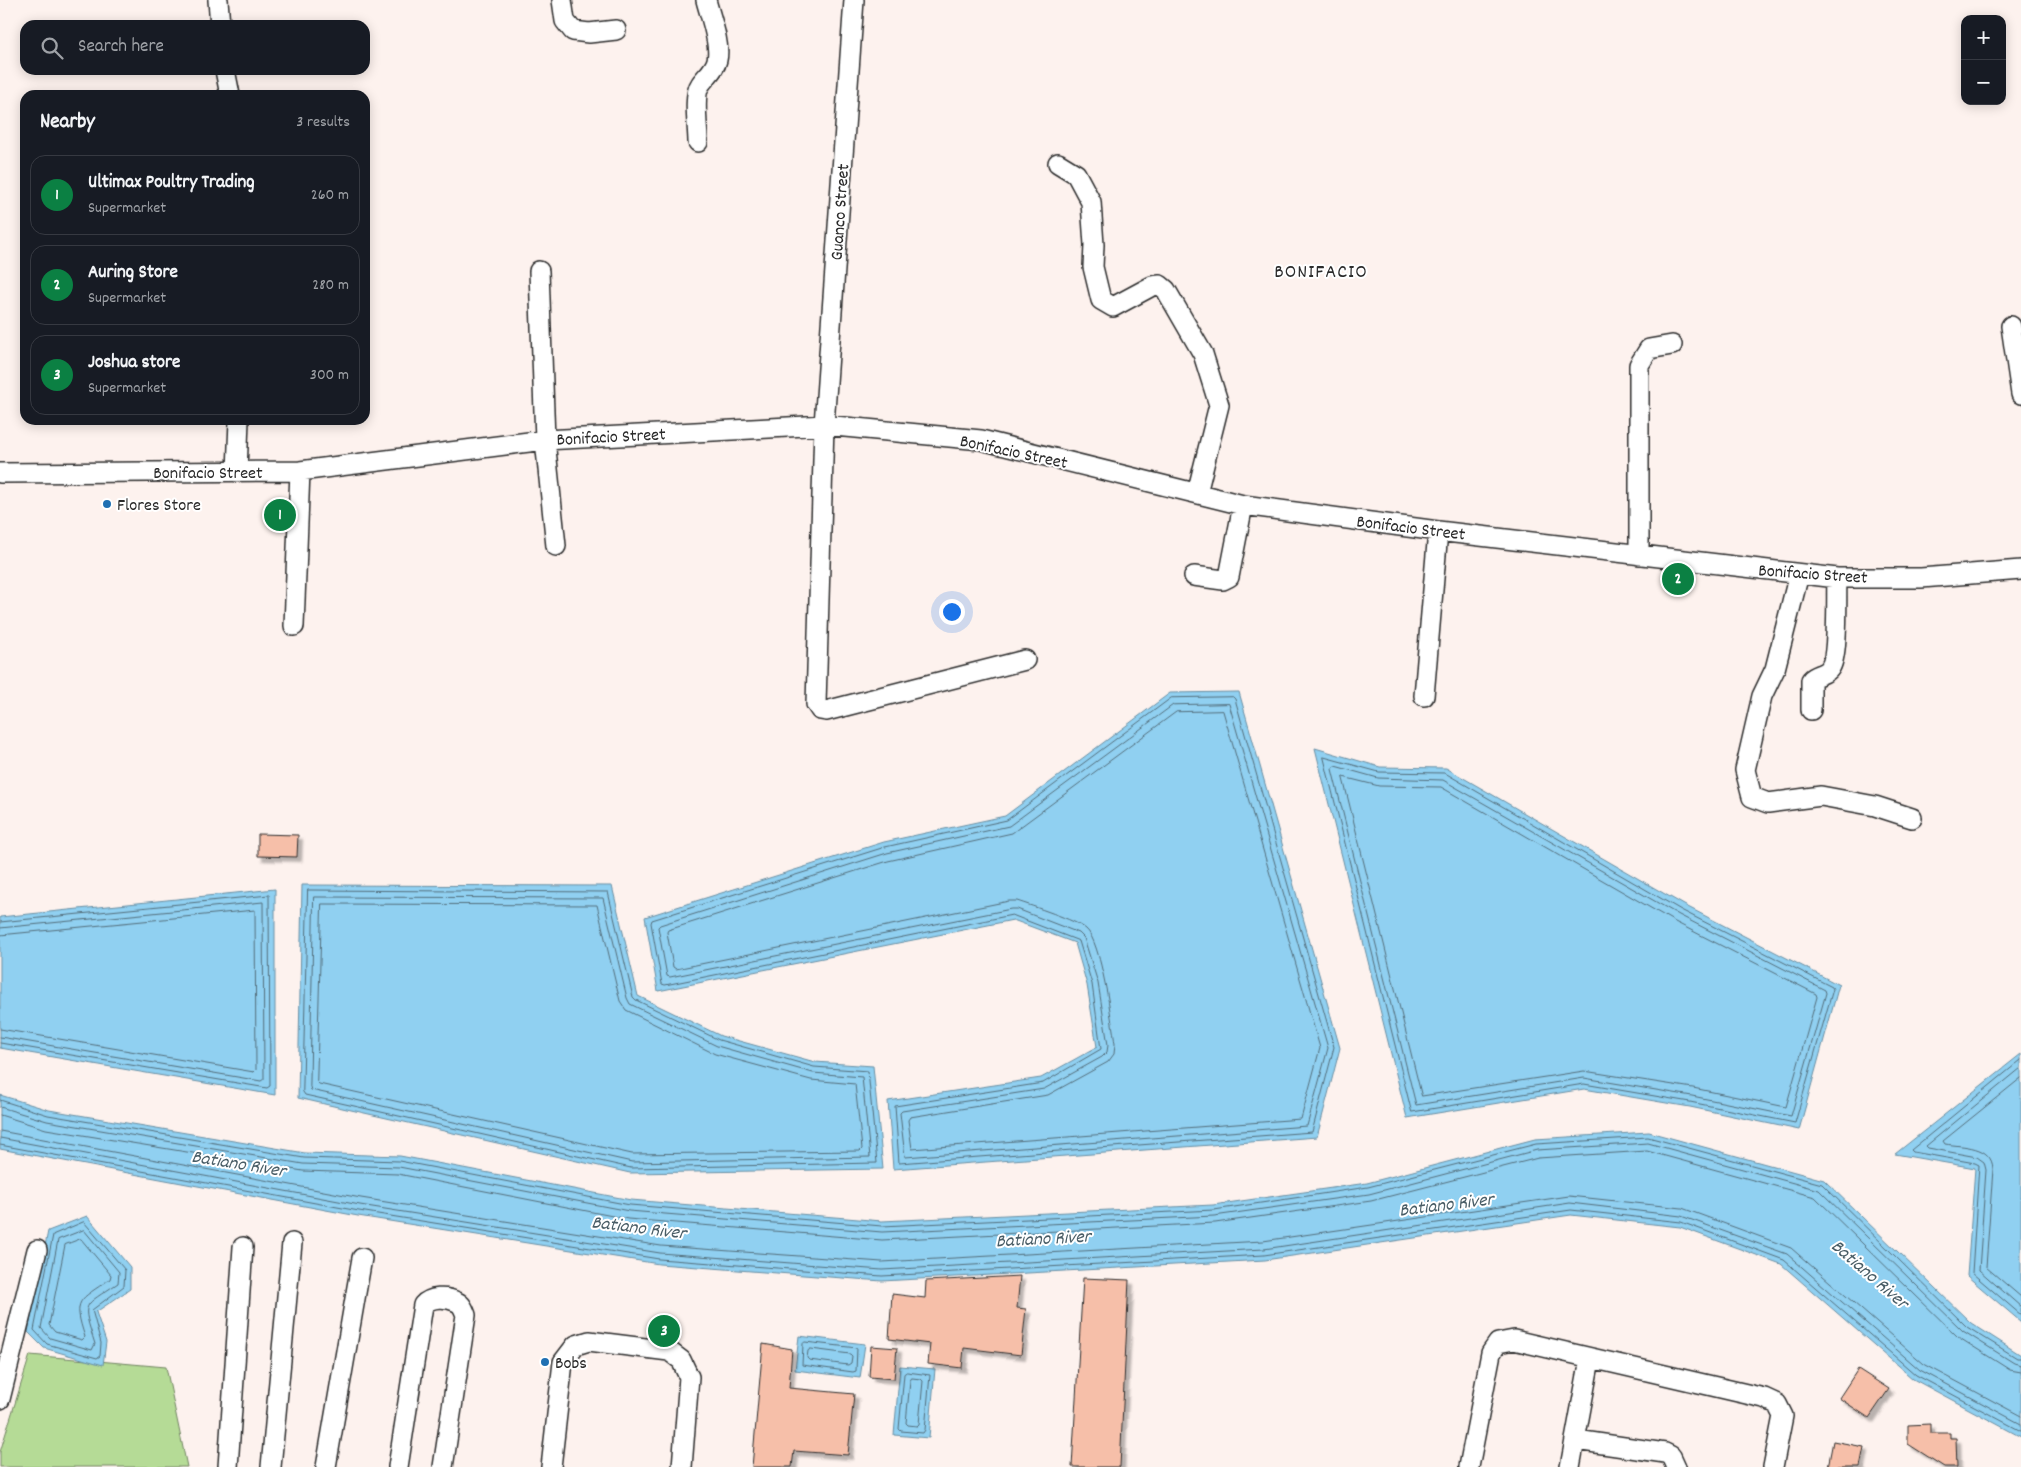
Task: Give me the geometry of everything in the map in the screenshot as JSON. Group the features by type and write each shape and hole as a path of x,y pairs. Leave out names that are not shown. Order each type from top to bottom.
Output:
{"street":[{"path":"218,0 220,20"},
{"path":"562,0 566,22 573,31 589,33 616,30"},
{"path":"698,142 697,99 699,86 706,79 717,61 718,49 706,0"},
{"name":"Guanco Street","path":"854,0 824,425 816,704 820,710 826,711 1025,660"},
{"path":"226,75 229,90"},
{"path":"1058,163 1076,174 1091,202 1094,245 1093,267 1101,300 1113,307 1152,286 1160,286 1166,290 1203,354 1219,405 1197,493"},
{"path":"539,271 545,440 556,546"},
{"path":"2011,326 2021,394"},
{"path":"1639,555 1639,365 1649,349 1672,345"},
{"path":"237,472 239,425"},
{"name":"Bonifacio Street","path":"0,473 300,471 545,440 824,425 982,440 1243,506 1438,531 1837,578 1921,578 2021,570"},
{"path":"294,626 300,471"},
{"path":"1194,576 1223,580 1230,577 1243,506"},
{"path":"1424,696 1438,531"},
{"path":"1799,574 1775,669 1762,696 1745,770 1752,798 1768,803 1822,796 1875,806 1912,818"},
{"path":"1811,710 1810,680 1814,676 1826,672 1833,663 1836,633 1837,578"},
{"path":"271,1467 292,1243"},
{"path":"228,1467 243,1247"},
{"path":"1,1391 37,1250"},
{"path":"326,1467 362,1258"},
{"path":"398,1467 422,1305 428,1300 437,1298 457,1302 462,1306 466,1315 444,1467"},
{"path":"1469,1467 1491,1353 1498,1343 1514,1340 1764,1398 1777,1404 1782,1416 1773,1467"},
{"path":"551,1467 563,1362 576,1345 589,1341 668,1351 681,1360 689,1377 682,1467"},
{"path":"1570,1467 1590,1359"},
{"path":"1576,1440 1666,1453 1671,1456 1676,1467"}],"green space":[{"path":"30,1355 166,1367 187,1467 0,1467 0,1452"}],"water":[{"path":"1239,692 1340,1048 1317,1137 893,1169 888,1101 1041,1078 1097,1047 1087,985 1075,943 1013,920 658,991 645,917 884,842 1005,816 1170,693"},
{"path":"1315,748 1380,767 1446,768 1684,905 1839,985 1799,1130 1690,1107 1584,1089 1407,1118"},
{"path":"302,885 612,886 638,996 721,1036 815,1062 873,1066 883,1169 630,1173 298,1098"},
{"path":"275,889 275,1095 0,1048 0,917"},
{"path":"2021,1054 2021,1322 1967,1276 1975,1168 1895,1154"},
{"name":"Batiano River","path":"0,1095 49,1110 305,1153 400,1156 631,1200 882,1221 1213,1205 1367,1183 1535,1139 1649,1132 1824,1180 1971,1323 2021,1355 2021,1437 1913,1379 1781,1264 1680,1227 1571,1215 1265,1260 882,1281 659,1264 358,1216 0,1149"},
{"path":"87,1216 130,1267 130,1289 96,1312 106,1342 103,1365 44,1348 28,1332 48,1231"},
{"path":"799,1336 865,1344 860,1378 795,1370"},
{"path":"900,1366 935,1369 929,1438 894,1435"}],"building":[{"path":"258,834 298,835 297,857 258,856"},
{"path":"1020,1276 1017,1308 1026,1309 1021,1355 964,1348 962,1368 928,1364 930,1344 889,1339 892,1294 925,1298 926,1281"},
{"path":"1083,1278 1129,1280 1120,1467 1072,1467"},
{"path":"763,1344 792,1349 789,1388 854,1394 848,1455 794,1451 792,1467 752,1467"},
{"path":"871,1346 897,1348 894,1379 869,1377"},
{"path":"1858,1369 1889,1389 1869,1418 1839,1398"},
{"path":"1930,1424 1930,1433 1950,1433 1950,1438 1956,1438 1957,1467 1944,1467 1908,1444 1908,1425"},
{"path":"1833,1441 1864,1447 1860,1467 1828,1467"}],"place":[{"name":"Flores Store","path":"107,504"},
{"name":"Ultimax Poultry Trading","path":"280,515"},
{"name":"Auring Store","path":"1678,579"},
{"name":"Joshua store","path":"664,1331"},
{"name":"Bobs","path":"545,1362"}],"district":[{"name":"BONIFACIO","path":"1321,270"}]}
